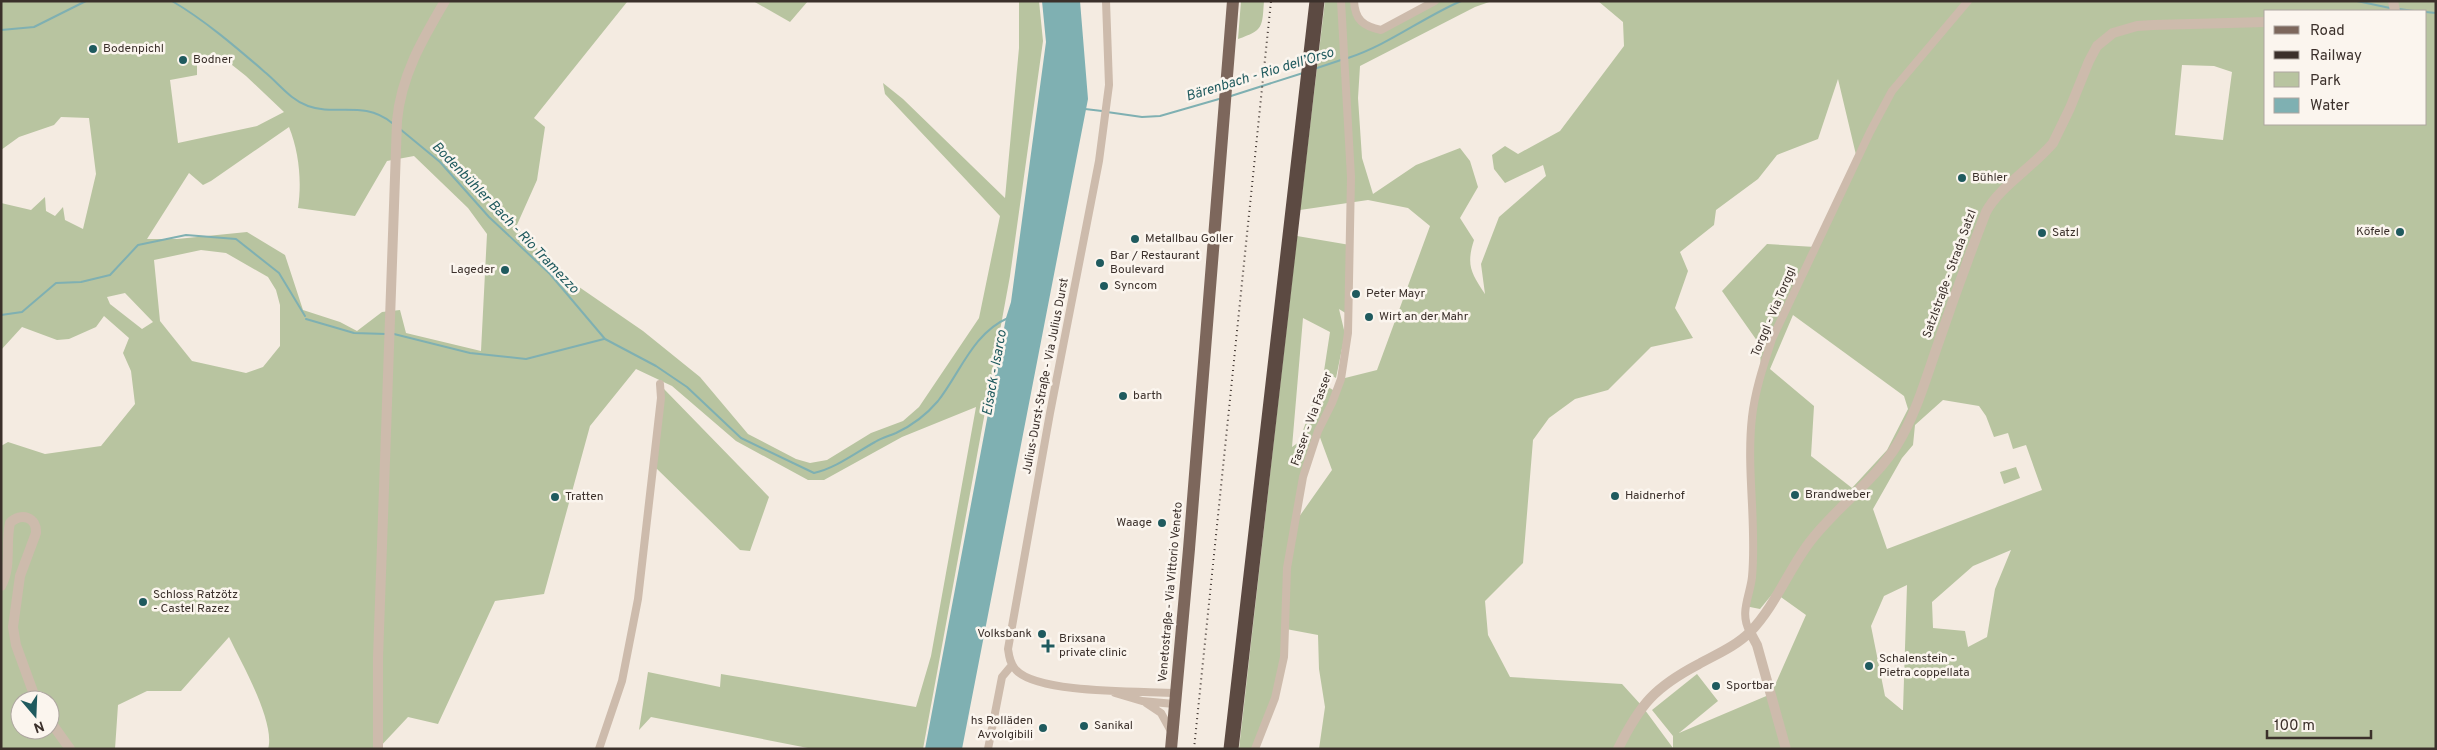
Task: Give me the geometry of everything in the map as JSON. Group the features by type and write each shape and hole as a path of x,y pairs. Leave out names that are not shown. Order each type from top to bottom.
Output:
{"highway":[{"path":"1222,749 1307,1"},
{"path":"1231,749 1317,1"}],"main road":[{"name":"Venetostraße - Via Vittorio Veneto","path":"1171,749 1233,1"}],"street":[{"path":"378,749 378,658 397,121 402,90 412,60 445,1"},
{"name":"Julius-Durst-Straße - Via Julius Durst","path":"1012,665 1008,649 1106,117 1109,61 1106,1"},
{"name":"Fasser - Via Fasser","path":"1256,749 1276,698 1284,656 1287,568 1303,477 1318,431 1341,379 1348,333 1352,202 1341,1"},
{"path":"1354,1 1358,19 1363,25 1381,30 1435,1"},
{"name":"Torggl - Via Torggl","path":"1750,632 1745,622 1744,612 1751,586 1754,556 1752,417 1761,375 1772,339 1892,90 1968,1"},
{"name":"Satzlstraße - Strada Satzl","path":"1618,749 1642,706 1654,693 1680,674 1733,645 1750,632 1773,601 1808,544 1885,461 1900,440 1920,396 1986,212 1994,200 2042,156 2053,143 2098,46 2112,34 2137,26 2264,22"},
{"path":"599,749 622,681 638,599 661,398 660,384"},
{"path":"1,586 5,578 9,556 10,523 16,517 24,516 33,521 36,533 20,576 13,627 16,645 32,690"},
{"path":"1750,632 1757,645 1786,749"},
{"path":"988,749 1002,678 1012,665 1021,674 1031,679 1106,691 1175,698"},
{"path":"1106,691 1142,701 1161,713 1172,733"},
{"path":"1142,701 1175,698"},
{"path":"60,734 70,749"}],"green space":[{"path":"1,1 641,1 627,2 534,118 545,127 537,180 516,227 566,278 643,331 700,377 748,434 796,459 810,463 827,460 871,433 903,421 919,407 979,318 1000,216 885,94 883,83 903,99 1005,198 1019,48 1019,1 1039,1 1043,41 1010,276 923,749 813,749 651,717 639,730 648,672 720,687 721,674 916,707 931,656 976,407 902,437 824,480 808,480 736,441 672,386 636,369 590,426 544,594 495,601 438,724 408,717 378,749 268,749 267,724 262,709 249,677 229,637 181,691 147,691 118,705 115,749 1,749 1,446 8,442 45,454 101,446 135,404 131,371 123,353 129,338 104,316 96,327 69,339 57,340 22,327 1,350 1,203 31,210 45,197 46,211 55,216 63,207 65,220 83,229 96,174 89,118 61,117 54,125 19,137 1,150","holes":["197,57 222,57 246,76 284,112 257,126 178,143 170,80 197,75","289,127 299,167 298,208 355,216 387,161 414,156 468,208 487,234 481,351 406,333 400,310 382,312 357,331 340,322 303,310 285,255 247,232 177,239 147,239 189,173 203,185","201,250 226,253 268,277 276,290 280,305 280,346 263,367 246,373 192,361 160,321 154,260","125,293 153,322 142,329 110,304 107,297"]},
{"path":"753,1 808,1 790,22"},
{"path":"1241,1 1264,1 1263,17 1257,30 1238,39"},
{"path":"1325,1 1354,1 1358,19 1381,30 1435,1 1492,1 1475,7 1360,66 1358,98 1362,158 1373,194 1416,165 1460,148 1470,161 1478,187 1460,218 1474,240 1470,256 1471,268 1485,294 1481,264 1499,217 1546,176 1543,165 1505,183 1494,169 1492,155 1505,146 1518,154 1560,131 1624,46 1623,22 1598,1 2436,1 2436,749 1319,749 1325,707 1319,669 1318,635 1286,629 1275,698 1255,749 1239,749 1297,236 1350,245 1347,314 1339,309 1345,334 1336,378 1324,371 1330,332 1303,318 1292,447 1299,442 1320,382 1333,390 1341,379 1377,370 1430,226 1408,208 1368,200 1300,210","holes":["2182,65 2214,66 2232,72 2223,140 2175,135","1838,79 1857,159 1815,247 1767,244 1722,291 1760,345 1761,375 1752,417 1750,592 1745,606 1760,609 1774,592 1806,615 1771,694 1679,733 1718,701 1697,674 1652,710 1673,736 1673,748 1642,706 1622,684 1510,677 1488,635 1485,601 1523,563 1533,440 1549,418 1575,399 1608,390 1651,347 1693,338 1675,308 1688,271 1680,252 1714,225 1716,210 1758,179 1777,155 1818,139","1793,315 1904,396 1908,409 1887,450 1852,488 1811,456 1814,406 1770,369","1943,400 1979,406 1986,416 1994,437 2008,433 2013,449 2026,445 2042,490 1887,549 1873,509 1902,458 1913,445 1915,425","1318,432 1332,470 1294,524","2011,550 1995,589 1987,637 1968,647 1965,631 1933,628 1932,602 1973,566","1907,585 1903,710 1885,696 1871,626 1884,596"]},
{"path":"664,389 769,497 750,551 740,550 655,467"},
{"path":"2016,467 2020,478 2004,484 2000,472"}],"water":[{"path":"1042,1 1080,1 1088,99 962,749 925,749 1006,318 1011,302 1046,42"}],"waterway":[{"name":"Bodenbühler Bach - Rio Tramezzo","path":"1,30 34,27 86,1"},
{"name":"Bodenbühler Bach - Rio Tramezzo","path":"172,1 221,35 291,96 302,103 318,109 371,112 392,123"},
{"name":"Bärenbach - Rio dell’Orso","path":"1348,58 1391,39 1461,1"},
{"name":"Bärenbach - Rio dell’Orso","path":"2357,1 2390,8"},
{"name":"Bärenbach - Rio dell’Orso","path":"2399,9 2406,10"},
{"name":"Bärenbach - Rio dell’Orso","path":"2427,12 2436,13"},
{"name":"Bärenbach - Rio dell’Orso","path":"1314,69 1341,60"},
{"name":"Bärenbach - Rio dell’Orso","path":"1231,96 1303,73"},
{"name":"Bärenbach - Rio dell’Orso","path":"1107,112 1142,117 1160,116 1219,99"},
{"name":"Bärenbach - Rio dell’Orso","path":"1085,109 1102,111"},
{"name":"Bodenbühler Bach - Rio Tramezzo","path":"400,129 440,162 489,217 550,274 605,339 656,366 687,387 741,438 814,473 838,464 877,441 902,430 924,415 946,390 976,343 985,333 1008,318"},
{"path":"1,315 22,312 56,283 81,282 110,275 138,245 186,235 236,239 279,273 305,316"},
{"path":"306,319 354,333 386,334"},
{"path":"394,334 470,353 526,359 604,339"}],"railway":[{"path":"1194,749 1271,1"}],"place":[{"name":"Bodenpichl","path":"93,49"},
{"name":"Bodner","path":"183,60"},
{"name":"Bühler","path":"1962,178"},
{"name":"Köfele","path":"2400,232"},
{"name":"Satzl","path":"2042,233"},
{"name":"Metallbau Goller","path":"1135,239"},
{"name":"Bar / Restaurant Boulevard","path":"1100,263"},
{"name":"Lageder","path":"505,270"},
{"name":"Syncom","path":"1104,286"},
{"name":"Peter Mayr","path":"1356,294"},
{"name":"Wirt an der Mahr","path":"1369,317"},
{"name":"barth","path":"1123,396"},
{"name":"Brandweber","path":"1795,495"},
{"name":"Haidnerhof","path":"1615,496"},
{"name":"Tratten","path":"555,497"},
{"name":"Waage","path":"1162,523"},
{"name":"Schloss Ratzötz - Castel Razez","path":"143,602"},
{"name":"Volksbank","path":"1042,634"},
{"name":"Brixsana private clinic","path":"1048,646"},
{"name":"Schalenstein - Pietra coppellata","path":"1869,666"},
{"name":"Sportbar","path":"1716,686"},
{"name":"Sanikal","path":"1084,726"},
{"name":"hs Rolläden Avvolgibili","path":"1043,728"}],"water label":[{"name":"Eisack - Isarco","path":"995,373"}]}
